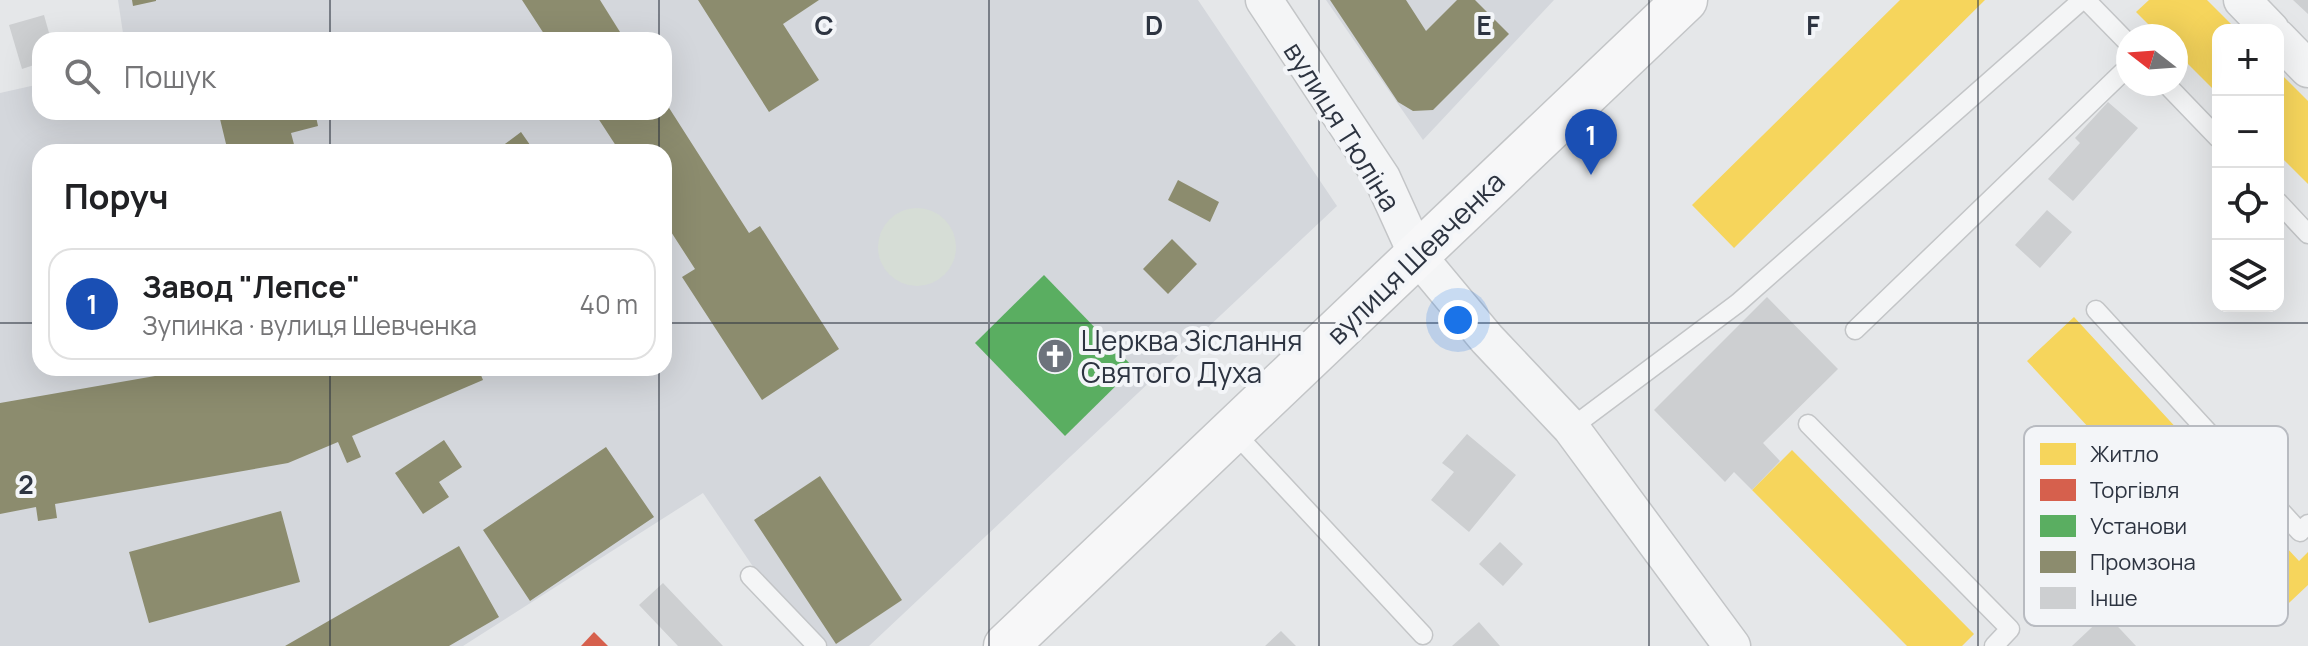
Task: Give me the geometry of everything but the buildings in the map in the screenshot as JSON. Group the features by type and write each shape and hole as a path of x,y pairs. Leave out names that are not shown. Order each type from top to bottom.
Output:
{"main road":[{"name":"вулиця Шевченка","path":"1006,646 1685,0"}],"street":[{"name":"вулиця Тюліна","path":"1264,0 1382,178 1417,255 1487,339 1571,428 1732,646"},
{"path":"2242,0 2265,24"},
{"path":"2284,44 2308,69"}],"lane":[{"path":"1571,428 1738,303 2084,0 2116,31"},
{"path":"1855,330 2116,79"},
{"path":"2178,96 2212,132"},
{"path":"2284,208 2308,234"},
{"path":"2096,310 2203,426"},
{"path":"1808,424 2010,629 1994,646"},
{"path":"1233,431 1423,635"},
{"path":"2288,519 2300,532 2308,524"},
{"path":"750,576 817,646"}],"shaded area":[{"path":"118,0 1198,0 1337,206 869,646 807,646 703,493 463,646 0,646 0,93 32,86 32,120 672,120 672,32 123,32"},
{"path":"1326,0 1554,0 1423,140"},
{"path":"917,208 932,211 944,220 953,232 956,247 953,262 944,274 932,283 917,286 902,283 890,274 881,262 878,247 881,232 890,220 902,211"}],"place":[{"name":"Завод \"Лепсе\"","path":"1591,175"},
{"name":"Церква Зіслання Святого Духа","path":"1055,356"}]}
